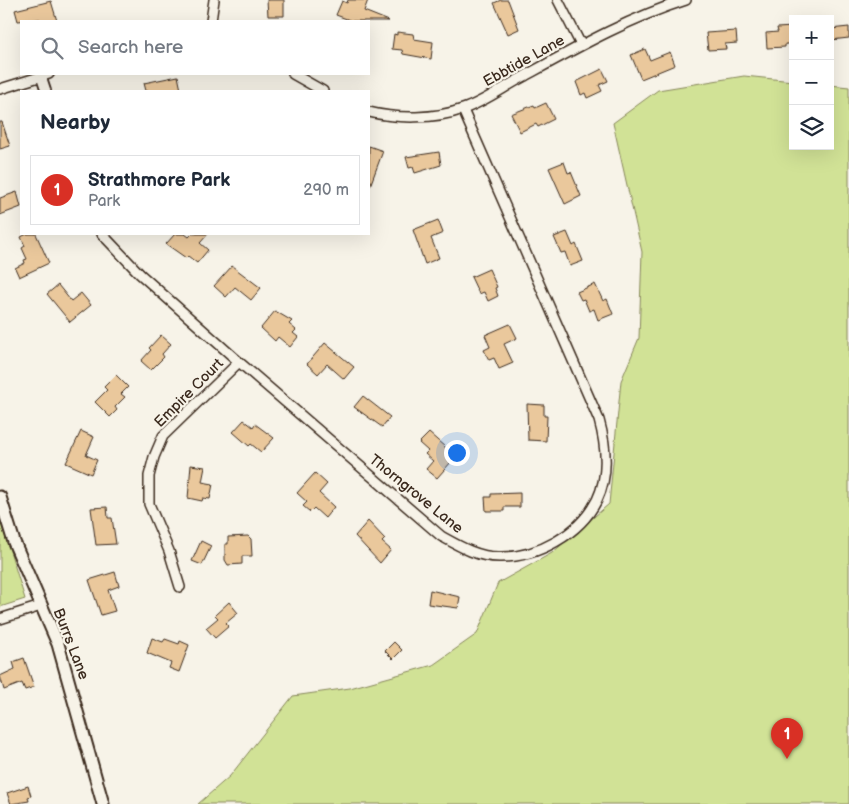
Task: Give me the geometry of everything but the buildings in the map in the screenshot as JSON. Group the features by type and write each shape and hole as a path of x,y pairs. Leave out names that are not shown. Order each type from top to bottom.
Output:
{"street":[{"path":"211,20 214,0"},
{"path":"558,0 582,45"},
{"name":"Ebbtide Lane","path":"370,112 387,116 422,116 463,110 582,45 668,6 686,0"},
{"path":"0,89 45,75 46,90"},
{"path":"295,75 321,90"},
{"name":"Thorngrove Lane","path":"103,235 140,274 239,362 442,536 467,551 498,557 529,553 559,541 581,521 598,499 604,472 606,445 599,420 463,110"},
{"name":"Empire Court","path":"180,587 169,551 149,504 149,476 152,463 163,436 239,362"},
{"name":"Burrs Lane","path":"0,498 14,542 58,644 72,685 103,804"},
{"path":"0,619 41,606"}],"green space":[{"path":"744,76 789,81 789,150 834,150 834,85 849,87 849,804 198,804 230,776 293,696 350,688 433,665 477,634 498,583 552,553 609,504 621,381 639,338 642,252 613,123 658,90"},
{"path":"0,519 25,599 0,607"}],"place":[{"name":"Strathmore Park","path":"787,759"}]}
